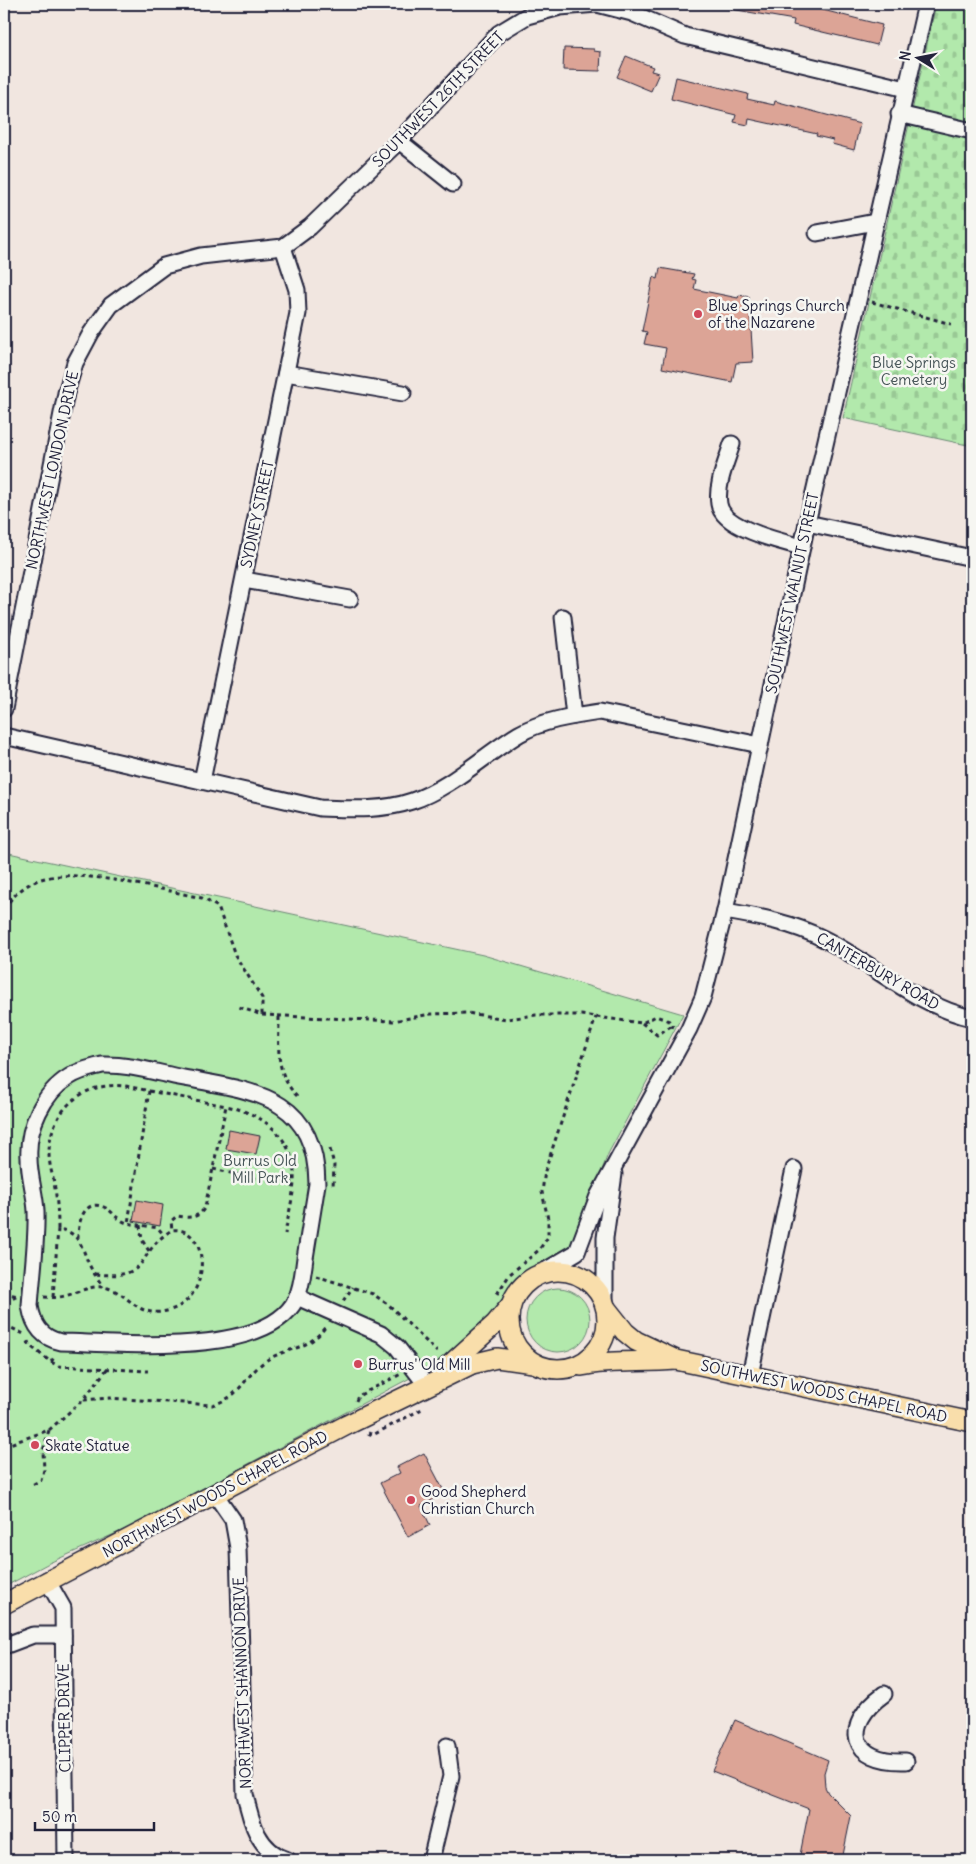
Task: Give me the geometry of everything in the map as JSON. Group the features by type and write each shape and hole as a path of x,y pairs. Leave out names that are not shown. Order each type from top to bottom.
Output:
{"main road":[{"path":"559,1270 574,1272 589,1281 606,1304 607,1324 603,1340 594,1354 580,1364 565,1369 548,1368 533,1363 520,1352 512,1338 501,1303 517,1292 528,1280 543,1272 559,1270"},
{"name":"NORTHWEST WOODS CHAPEL ROAD","path":"427,1386 495,1324 501,1303"},
{"name":"SOUTHWEST WOODS CHAPEL ROAD","path":"606,1304 625,1332 636,1341 676,1360 972,1422"},
{"name":"NORTHWEST WOODS CHAPEL ROAD","path":"4,1604 47,1580 472,1364 491,1359 510,1359 533,1363"},
{"name":"SOUTHWEST WOODS CHAPEL ROAD","path":"565,1369 601,1361 653,1362 676,1360"}],"street":[{"name":"SOUTHWEST 26TH STREET","path":"283,247 310,227 399,141 499,33 527,16 560,6 596,4 632,13 685,36 906,90"},
{"name":"SOUTHWEST WALNUT STREET","path":"543,1272 577,1252 598,1196 689,1029 703,997 725,911 807,523 874,222 926,4"},
{"path":"899,114 972,131"},
{"path":"399,141 453,184"},
{"path":"817,233 874,222"},
{"name":"SYDNEY STREET","path":"202,781 298,313 297,290 283,247"},
{"name":"NORTHWEST LONDON DRIVE","path":"4,709 66,393 75,363 91,333 111,306 164,266 201,256 283,247"},
{"path":"286,373 403,393"},
{"path":"732,444 718,491 719,507 729,519 747,530 802,547"},
{"path":"807,523 972,558"},
{"path":"244,580 350,598"},
{"path":"563,617 574,716"},
{"path":"4,736 320,808 358,809 412,801 438,789 520,733 545,723 574,716 600,712 760,745"},
{"name":"CANTERBURY ROAD","path":"725,911 774,920 804,929 826,939 929,1002 972,1018"},
{"path":"114,1065 237,1087 282,1105 302,1126 317,1168 317,1184 298,1297 286,1315 276,1322 256,1330 204,1343 185,1345 61,1342 46,1336 35,1323 30,1306 36,1213 29,1146 34,1124 51,1093 69,1077 83,1070 114,1065"},
{"name":"SOUTHWEST WALNUT STREET","path":"606,1304 605,1238 616,1166"},
{"path":"750,1375 794,1169"},
{"path":"298,1297 381,1334 397,1347 427,1386"},
{"name":"NORTHWEST SHANNON DRIVE","path":"215,1494 232,1520 238,1548 245,1794 251,1821 262,1844 288,1860"},
{"name":"CLIPPER DRIVE","path":"47,1580 63,1608 66,1860"},
{"path":"4,1646 33,1635 63,1635"},
{"path":"884,1694 870,1704 861,1714 858,1725 858,1741 866,1754 876,1759 889,1762 906,1761"},
{"path":"431,1860 451,1776 448,1746"}],"path":[{"path":"857,298 951,324"},
{"path":"4,908 16,894 35,881 63,875 92,877 212,901 218,906 235,954 262,998 262,1015"},
{"path":"239,1006 262,1015 393,1022 431,1014 459,1013 507,1019 536,1015 596,1017 642,1023 657,1035 671,1026 676,1027"},
{"path":"642,1023 656,1016 669,1021 671,1026"},
{"path":"501,1303 510,1274 539,1250 548,1237 548,1219 542,1192 546,1171 596,1017"},
{"path":"53,1297 58,1207 49,1152 52,1131 61,1113 76,1097 92,1088 116,1085 247,1110 277,1133 290,1155 293,1183 285,1234"},
{"path":"128,1223 150,1091"},
{"path":"172,1230 171,1221 173,1218 193,1217 202,1212 207,1202 226,1106"},
{"path":"213,1169 262,1180 293,1183"},
{"path":"104,1287 95,1274 78,1238 79,1221 84,1210 89,1207 104,1207 119,1219 128,1223 158,1228 164,1235"},
{"path":"140,1225 142,1240 149,1251"},
{"path":"4,1226 4,1260"},
{"path":"58,1229 64,1230 78,1238"},
{"path":"38,1296 63,1296 81,1289 104,1287 116,1292 138,1308 146,1310 172,1310 185,1302 201,1280 202,1263 192,1236 182,1230 172,1230 164,1235 149,1251 143,1262 131,1272 118,1276 95,1274"},
{"path":"316,1276 373,1294 389,1305 437,1352 445,1346"},
{"path":"341,1305 353,1287"},
{"path":"4,1293 18,1296 5,1302 4,1325"},
{"path":"83,1400 110,1398 196,1405 212,1404 226,1400 256,1368 267,1360 309,1344 319,1336 329,1321"},
{"path":"51,1362 59,1366 148,1371"},
{"path":"4,1446 49,1430 83,1400 107,1369"},
{"path":"358,1396 395,1377"},
{"path":"30,1486 41,1480 44,1470 43,1451 49,1430"}],"green space":[{"name":"Blue Springs Cemetery","path":"936,4 972,4 972,446 843,418"},
{"name":"Burrus Old Mill Park","path":"4,852 483,955 683,1014 608,1154 576,1240 565,1252 542,1265 516,1284 496,1314 444,1360 128,1528 49,1563 4,1587"},
{"path":"558,1288 576,1294 584,1302 590,1320 584,1338 576,1346 558,1352 540,1346 532,1338 526,1320 532,1302 540,1294"}],"building":[{"path":"732,4 799,4 882,25 877,45 793,25 794,20 731,9"},
{"path":"564,48 594,49 594,51 601,52 600,71 563,70"},
{"path":"626,56 653,67 651,71 659,73 651,91 617,77"},
{"path":"676,77 748,94 747,99 774,105 775,101 860,124 854,150 832,144 833,140 816,136 817,134 749,119 748,125 734,122 736,115 671,99"},
{"name":"Blue Springs Church of the Nazarene","path":"660,268 694,274 692,279 696,280 694,289 738,298 739,295 749,297 753,362 736,363 732,382 662,368 666,348 644,344 647,332 642,331 653,277 658,279"},
{"path":"229,1130 260,1136 256,1154 226,1149"},
{"path":"137,1200 163,1205 160,1226 133,1221"},
{"name":"Good Shepherd Christian Church","path":"424,1453 445,1493 421,1506 430,1525 408,1537 380,1483 400,1473 397,1467"},
{"path":"735,1720 828,1760 824,1773 825,1787 828,1793 851,1816 842,1860 799,1860 809,1809 712,1771"}],"place":[{"name":"Blue Springs Church of the Nazarene","path":"698,314"},
{"name":"Burrus' Old Mill","path":"358,1364"},
{"name":"Skate Statue","path":"35,1445"},
{"name":"Good Shepherd Christian Church","path":"411,1500"}]}
